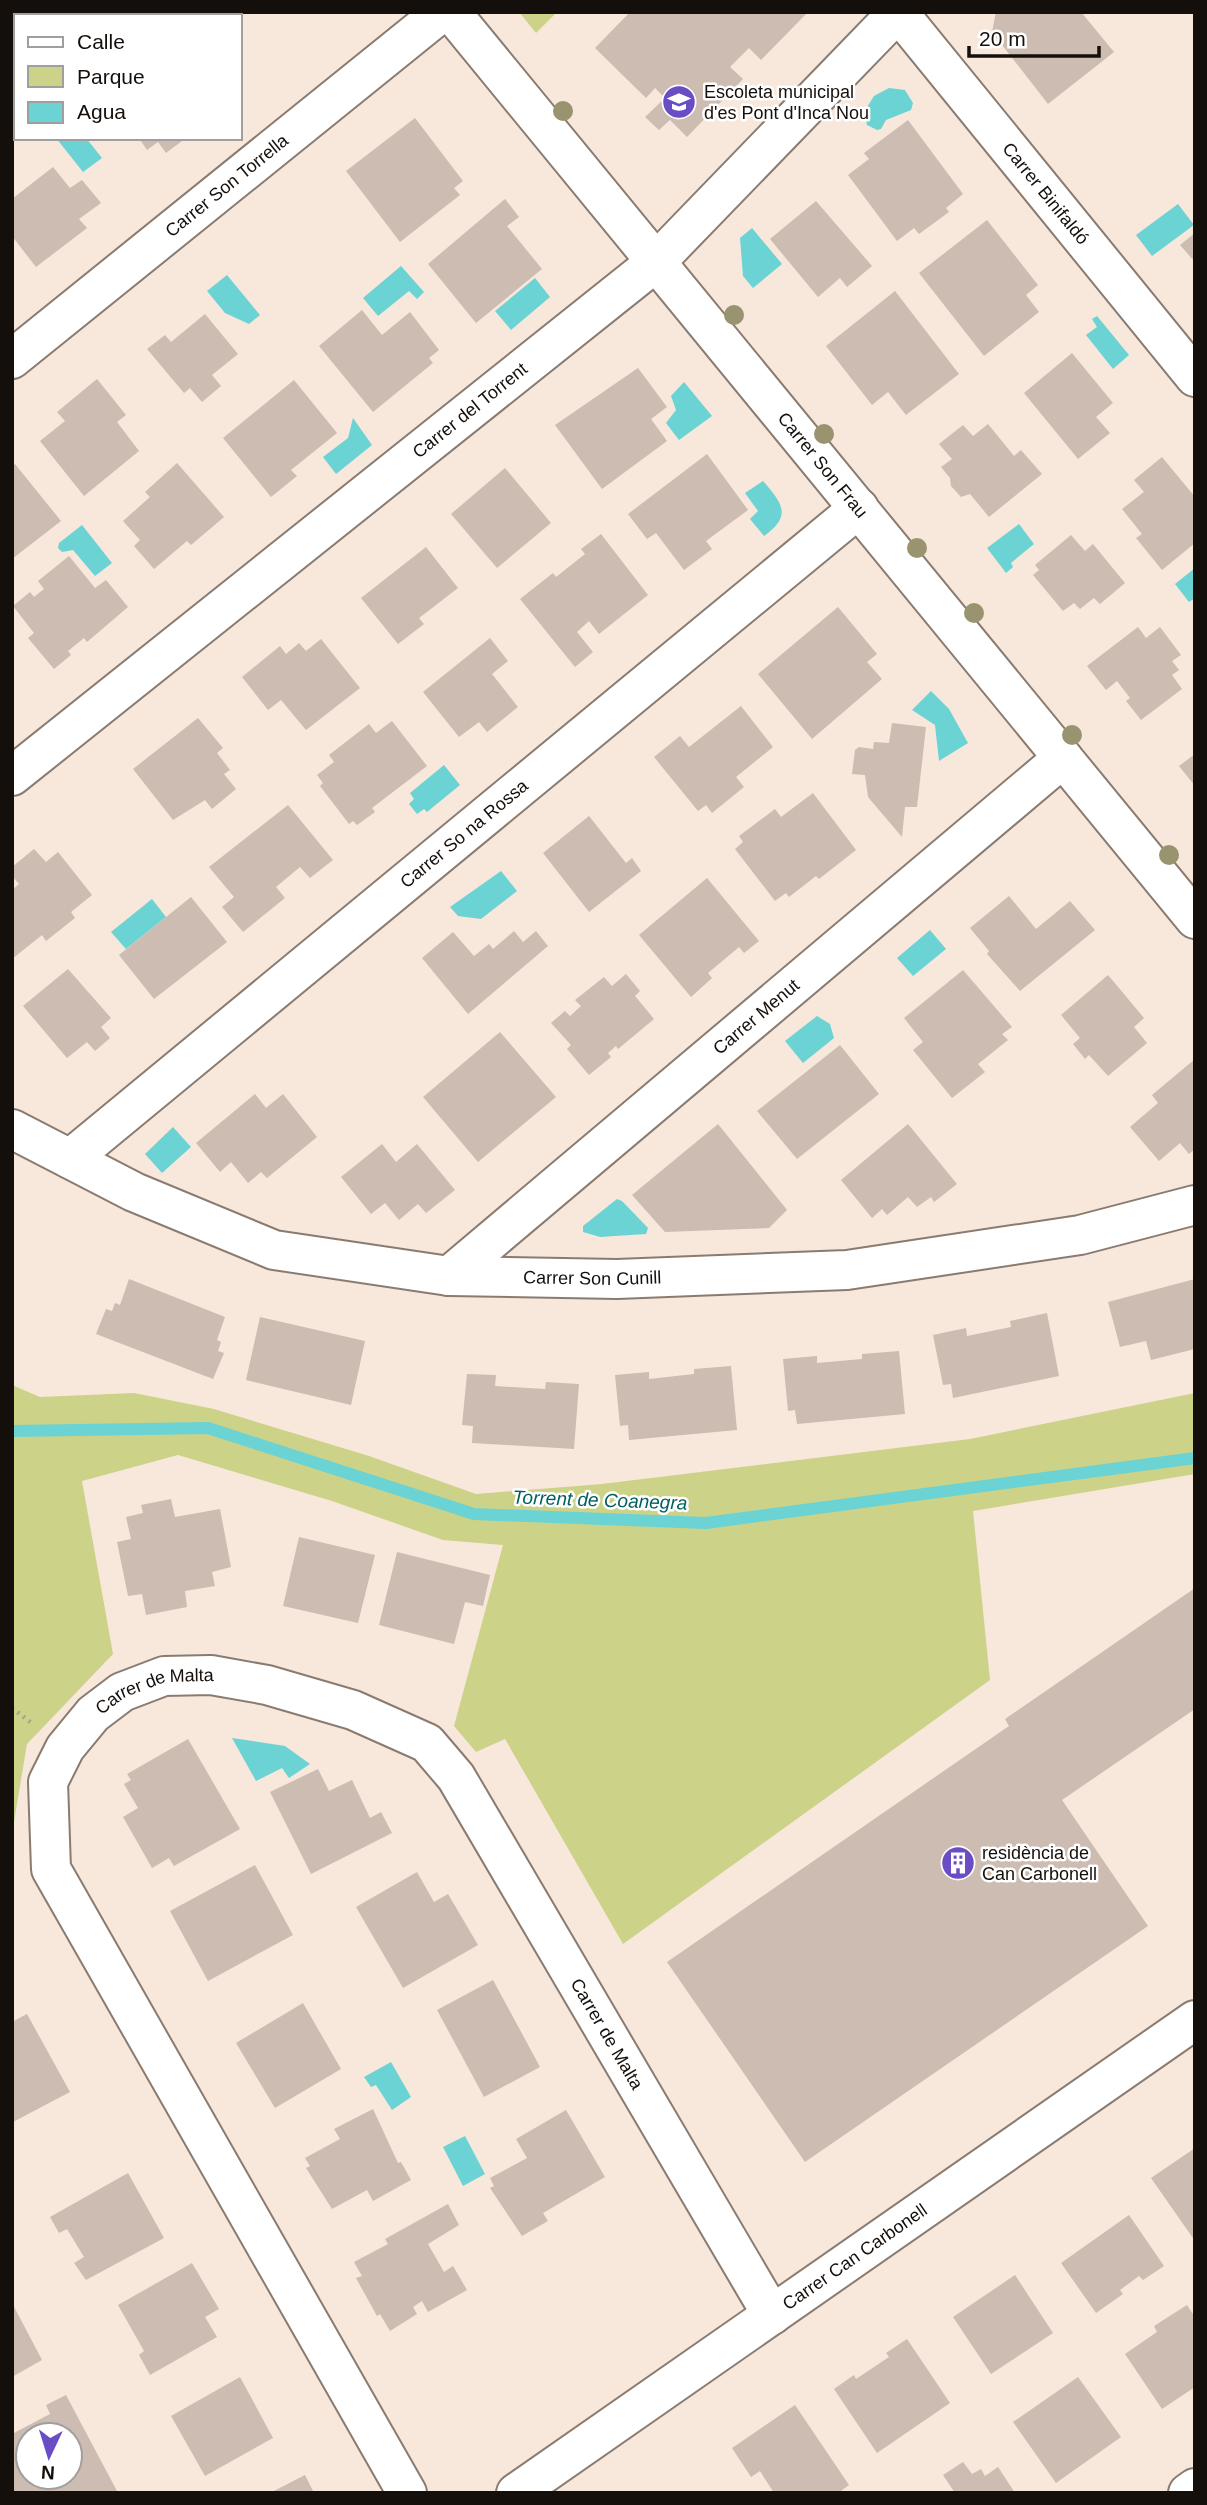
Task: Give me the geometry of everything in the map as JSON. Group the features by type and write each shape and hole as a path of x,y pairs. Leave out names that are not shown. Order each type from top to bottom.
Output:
{"street":[{"name":"Carrer Son Torrella","path":"12,359 442,12"},
{"name":"Carrer Son Frau","path":"451,12 1195,919"},
{"name":"Carrer del Torrent","path":"12,776 656,262 898,12"},
{"name":"Carrer Binifaldó","path":"898,12 1195,377"},
{"name":"Carrer So na Rossa","path":"70,1159 859,508"},
{"name":"Carrer Menut","path":"449,1276 1063,758"},
{"name":"Carrer Son Cunill","path":"12,1129 134,1192 274,1250 449,1276 617,1279 847,1270 1080,1235 1195,1205"},
{"name":"Carrer de Malta","path":"407,2493 51,1869 48,1782 65,1748 93,1714 122,1692 163,1676 211,1675 267,1685 353,1710 427,1744 456,1777 772,2315"},
{"name":"Carrer Can Carbonell","path":"516,2493 1195,2020"},
{"path":"1188,2493 1195,2488"}],"green space":[{"path":"519,12 557,12 536,33"},
{"path":"12,1385 40,1397 134,1393 214,1409 369,1456 476,1494 602,1484 970,1439 1195,1393 1195,1474 973,1511 990,1680 623,1944 505,1739 476,1752 454,1726 503,1545 443,1540 332,1501 178,1455 82,1481 113,1654 27,1744 12,1834"}],"water":[{"path":"889,88 905,90 913,103 911,110 886,120 881,129 877,130 867,125 864,112 874,96"},
{"path":"58,140 88,140 102,158 83,172"},
{"path":"1178,204 1194,225 1152,256 1136,235"},
{"path":"752,228 782,264 753,288 743,276 740,238"},
{"path":"401,266 424,292 417,299 409,291 378,316 363,298"},
{"path":"227,275 260,315 249,324 225,313 207,291"},
{"path":"535,278 550,297 511,330 495,311"},
{"path":"1097,316 1129,355 1113,369 1086,335 1097,327 1092,319"},
{"path":"684,382 712,416 679,440 666,423 676,410 671,396"},
{"path":"353,418 372,445 336,474 323,457 348,438"},
{"path":"763,481 776,496 782,510 778,522 764,536 750,519 758,511 745,493"},
{"path":"1019,524 1034,544 1011,563 1013,567 1006,573 987,548"},
{"path":"82,525 112,563 95,576 73,550 62,552 58,548 59,543"},
{"path":"1195,568 1195,598 1189,602 1175,584"},
{"path":"931,691 949,709 968,743 939,761 935,725 912,710"},
{"path":"444,765 460,785 427,812 424,809 417,814 409,804 414,799 410,793"},
{"path":"501,871 517,891 481,919 458,916 450,907"},
{"path":"152,899 166,917 126,949 111,932"},
{"path":"930,930 946,949 913,976 897,958"},
{"path":"817,1016 830,1024 834,1038 803,1063 785,1041"},
{"path":"173,1127 191,1147 162,1173 145,1154"},
{"path":"617,1199 648,1228 646,1234 600,1237 583,1232 583,1226"},
{"path":"232,1738 285,1746 310,1764 289,1778 282,1768 256,1781"},
{"path":"391,2062 411,2097 392,2110 376,2085 371,2087 364,2077"},
{"path":"465,2136 485,2174 463,2186 443,2147"}],"building":[{"path":"30,12 164,12 162,14 28,14"},
{"path":"630,12 808,12 761,60 749,48 730,67 743,79 687,137 670,120 659,130 645,117 665,98 655,88 646,98 595,48"},
{"path":"996,12 1081,12 1114,52 1048,104 992,32"},
{"path":"12,55 14,134 12,136"},
{"path":"415,118 463,181 454,188 460,195 400,242 346,171"},
{"path":"908,120 963,194 946,208 949,212 919,234 914,228 897,241 848,175 869,159 864,153"},
{"path":"140,140 183,140 166,153 158,142 147,150"},
{"path":"53,167 70,188 82,180 101,203 79,219 87,228 36,267 12,236 12,199"},
{"path":"505,199 519,217 507,226 542,269 476,323 428,264"},
{"path":"816,201 872,266 847,287 840,278 818,297 770,239"},
{"path":"987,220 1038,285 1026,295 1039,312 984,356 919,273"},
{"path":"1195,233 1195,262 1180,245"},
{"path":"895,291 959,374 906,415 888,392 872,405 826,346"},
{"path":"362,310 382,335 410,312 439,350 429,358 433,363 373,412 319,346"},
{"path":"205,314 238,354 212,375 221,386 202,402 190,388 184,393 147,349 165,335 171,342"},
{"path":"1072,353 1113,403 1096,417 1110,433 1078,459 1024,393"},
{"path":"638,368 667,407 651,419 667,441 602,489 555,425"},
{"path":"97,379 126,415 117,422 139,451 84,496 40,441 65,421 57,412"},
{"path":"294,380 337,433 291,470 297,476 271,497 223,438"},
{"path":"988,424 1014,456 1021,450 1042,474 989,517 970,494 961,497 951,486 950,478 941,467 952,459 939,444 963,425 973,436"},
{"path":"707,454 748,510 706,541 712,549 684,570 656,533 647,539 628,514"},
{"path":"1162,457 1195,497 1195,543 1162,570 1136,538 1142,534 1122,509 1144,492 1134,480"},
{"path":"177,463 224,517 191,545 187,541 154,569 134,546 140,540 123,521 150,497 145,492"},
{"path":"15,464 61,521 12,559 12,466"},
{"path":"505,468 551,523 497,568 451,514"},
{"path":"601,534 648,595 599,634 589,621 577,632 593,652 575,667 520,599 553,573 556,577 585,554 581,549"},
{"path":"1071,535 1085,551 1093,544 1125,583 1100,604 1094,598 1080,609 1074,603 1063,611 1033,575 1039,570 1035,565"},
{"path":"426,547 458,588 419,618 424,624 398,644 361,598"},
{"path":"69,556 95,588 106,580 128,607 87,642 84,638 68,651 71,655 54,669 28,638 34,633 13,606 30,592 34,597 44,589 38,581"},
{"path":"838,607 877,654 867,662 882,679 812,739 758,674"},
{"path":"1138,627 1146,638 1160,627 1181,655 1172,661 1179,670 1172,675 1182,689 1141,720 1126,701 1130,698 1117,681 1106,690 1087,666"},
{"path":"490,638 508,661 492,674 518,707 487,732 479,722 459,737 423,692"},
{"path":"321,639 360,688 306,730 281,700 268,710 242,677 280,646 286,654 299,643 306,651"},
{"path":"741,706 773,747 736,777 744,787 712,813 706,805 698,811 654,757 680,736 689,747"},
{"path":"198,718 223,748 217,753 230,770 224,774 236,789 212,809 205,800 173,820 133,769"},
{"path":"392,721 427,766 372,808 375,812 357,825 353,821 349,824 320,786 323,783 317,775 334,762 329,755 369,724 376,733"},
{"path":"892,723 926,727 917,807 905,807 902,837 868,797 865,775 852,774 855,750 859,747 873,749 874,742 889,743"},
{"path":"1195,754 1195,786 1179,766"},
{"path":"813,793 856,850 819,879 816,876 789,897 786,893 775,901 735,849 743,842 739,836 775,809 781,817"},
{"path":"288,805 333,860 310,878 300,867 276,887 285,898 243,932 222,907 234,897 209,867"},
{"path":"589,816 626,863 632,858 641,871 589,912 543,853"},
{"path":"34,849 46,862 58,852 92,895 71,912 75,918 46,941 42,935 12,959 12,890 19,884 12,876 12,867"},
{"path":"707,878 759,941 744,953 739,947 708,973 712,978 691,997 639,935"},
{"path":"1009,896 1036,929 1070,901 1095,930 1020,991 987,954 989,951 970,928"},
{"path":"191,897 227,942 154,999 119,955"},
{"path":"514,931 523,942 536,931 548,946 468,1014 422,958 453,932 474,956 489,944 493,949"},
{"path":"68,969 111,1018 101,1027 110,1038 95,1051 87,1042 67,1058 23,1006"},
{"path":"963,970 1012,1027 1002,1034 1008,1040 978,1064 985,1072 952,1098 913,1050 923,1042 904,1018"},
{"path":"626,974 640,991 635,996 654,1019 618,1049 616,1046 608,1053 611,1057 589,1075 567,1049 571,1045 551,1023 565,1011 570,1016 581,1006 575,1000 604,977 612,986"},
{"path":"1108,975 1144,1018 1134,1027 1147,1043 1108,1076 1089,1055 1085,1059 1073,1044 1080,1038 1061,1015"},
{"path":"500,1032 556,1097 478,1162 423,1097"},
{"path":"840,1045 879,1094 797,1159 757,1111"},
{"path":"1195,1059 1195,1149 1189,1154 1180,1143 1159,1161 1130,1127 1158,1103 1152,1095"},
{"path":"255,1094 266,1108 283,1094 317,1137 267,1178 261,1172 248,1183 231,1162 220,1172 196,1143"},
{"path":"718,1124 787,1210 769,1228 665,1232 632,1195"},
{"path":"908,1124 957,1184 934,1202 931,1197 917,1207 908,1197 887,1215 882,1209 872,1218 841,1180"},
{"path":"382,1144 396,1162 417,1144 455,1190 426,1213 418,1204 399,1220 385,1203 371,1214 341,1177"},
{"path":"129,1279 225,1317 217,1340 221,1342 218,1351 224,1353 213,1379 96,1334 106,1309 112,1311 115,1303 120,1305"},
{"path":"1195,1279 1195,1349 1151,1360 1146,1341 1120,1347 1108,1302"},
{"path":"1047,1313 1059,1376 953,1398 951,1384 943,1385 933,1335 966,1328 967,1336 1011,1327 1010,1321"},
{"path":"260,1317 365,1341 351,1405 246,1380"},
{"path":"899,1351 905,1414 797,1424 795,1410 788,1411 783,1359 817,1356 817,1363 862,1359 862,1354"},
{"path":"731,1366 737,1430 629,1440 628,1425 620,1426 615,1375 649,1372 649,1379 694,1374 694,1369"},
{"path":"467,1374 496,1375 495,1386 545,1389 546,1382 579,1384 574,1449 472,1443 473,1426 462,1425"},
{"path":"171,1499 175,1517 220,1509 231,1567 212,1572 215,1586 185,1591 187,1607 146,1615 142,1594 128,1596 117,1542 131,1539 126,1517 143,1513 141,1505"},
{"path":"299,1537 375,1555 358,1623 283,1606"},
{"path":"397,1552 490,1575 483,1606 465,1602 454,1644 379,1625"},
{"name":"residència de Can Carbonell","path":"1195,1588 1195,1709 1062,1800 1148,1926 805,2162 667,1962 1009,1726 1005,1719"},
{"path":"188,1739 240,1829 174,1866 169,1858 152,1868 123,1817 138,1808 124,1784 131,1780 127,1774"},
{"path":"318,1769 329,1791 352,1780 370,1818 381,1812 392,1833 311,1874 270,1792"},
{"path":"255,1865 293,1935 208,1981 170,1911"},
{"path":"417,1872 434,1902 448,1894 478,1945 403,1988 356,1907"},
{"path":"493,1980 540,2067 484,2097 437,2010"},
{"path":"303,2003 341,2069 275,2108 236,2043"},
{"path":"27,2014 70,2092 13,2122 12,2022"},
{"path":"373,2109 398,2163 401,2162 411,2180 373,2201 367,2190 332,2209 306,2168 310,2166 305,2158 340,2139 334,2129"},
{"path":"566,2110 605,2177 543,2213 548,2221 522,2236 490,2188 494,2186 490,2178 527,2158 516,2139"},
{"path":"1195,2148 1195,2241 1151,2178"},
{"path":"128,2173 164,2238 86,2280 74,2263 84,2257 67,2229 59,2233 50,2217"},
{"path":"448,2204 459,2225 428,2244 444,2272 453,2266 467,2290 428,2312 422,2301 413,2307 417,2314 390,2331 380,2314 377,2316 356,2278 362,2276 354,2262 388,2244 385,2239"},
{"path":"1129,2215 1164,2266 1143,2280 1139,2276 1120,2290 1123,2294 1096,2313 1061,2263"},
{"path":"192,2263 219,2309 205,2317 217,2337 150,2375 139,2355 144,2351 118,2305"},
{"path":"1015,2275 1053,2333 991,2374 953,2317"},
{"path":"12,2303 42,2360 12,2377"},
{"path":"1187,2305 1195,2317 1195,2387 1162,2409 1125,2354 1157,2332 1154,2326"},
{"path":"907,2339 950,2403 877,2453 834,2389 854,2375 856,2379 889,2357 886,2353"},
{"path":"240,2377 273,2438 205,2476 171,2416"},
{"path":"1078,2377 1121,2437 1056,2483 1013,2422"},
{"path":"66,2395 80,2421 37,2421 50,2414 46,2405"},
{"path":"795,2405 849,2485 838,2493 774,2493 760,2471 751,2477 732,2448"},
{"path":"84,2429 117,2491 12,2493 14,2433 14,2491 84,2491"},
{"path":"963,2462 972,2474 981,2469 985,2476 998,2467 1015,2493 955,2493 943,2475"},
{"path":"305,2475 314,2493 270,2493"}],"waterway":[{"name":"Torrent de Coanegra","path":"12,1431 208,1428 474,1514 706,1523 1195,1458"}],"place":[{"name":"Escoleta municipal d'es Pont d'Inca Nou","path":"679,102"},
{"name":"residència de Can Carbonell","path":"958,1863"}]}
